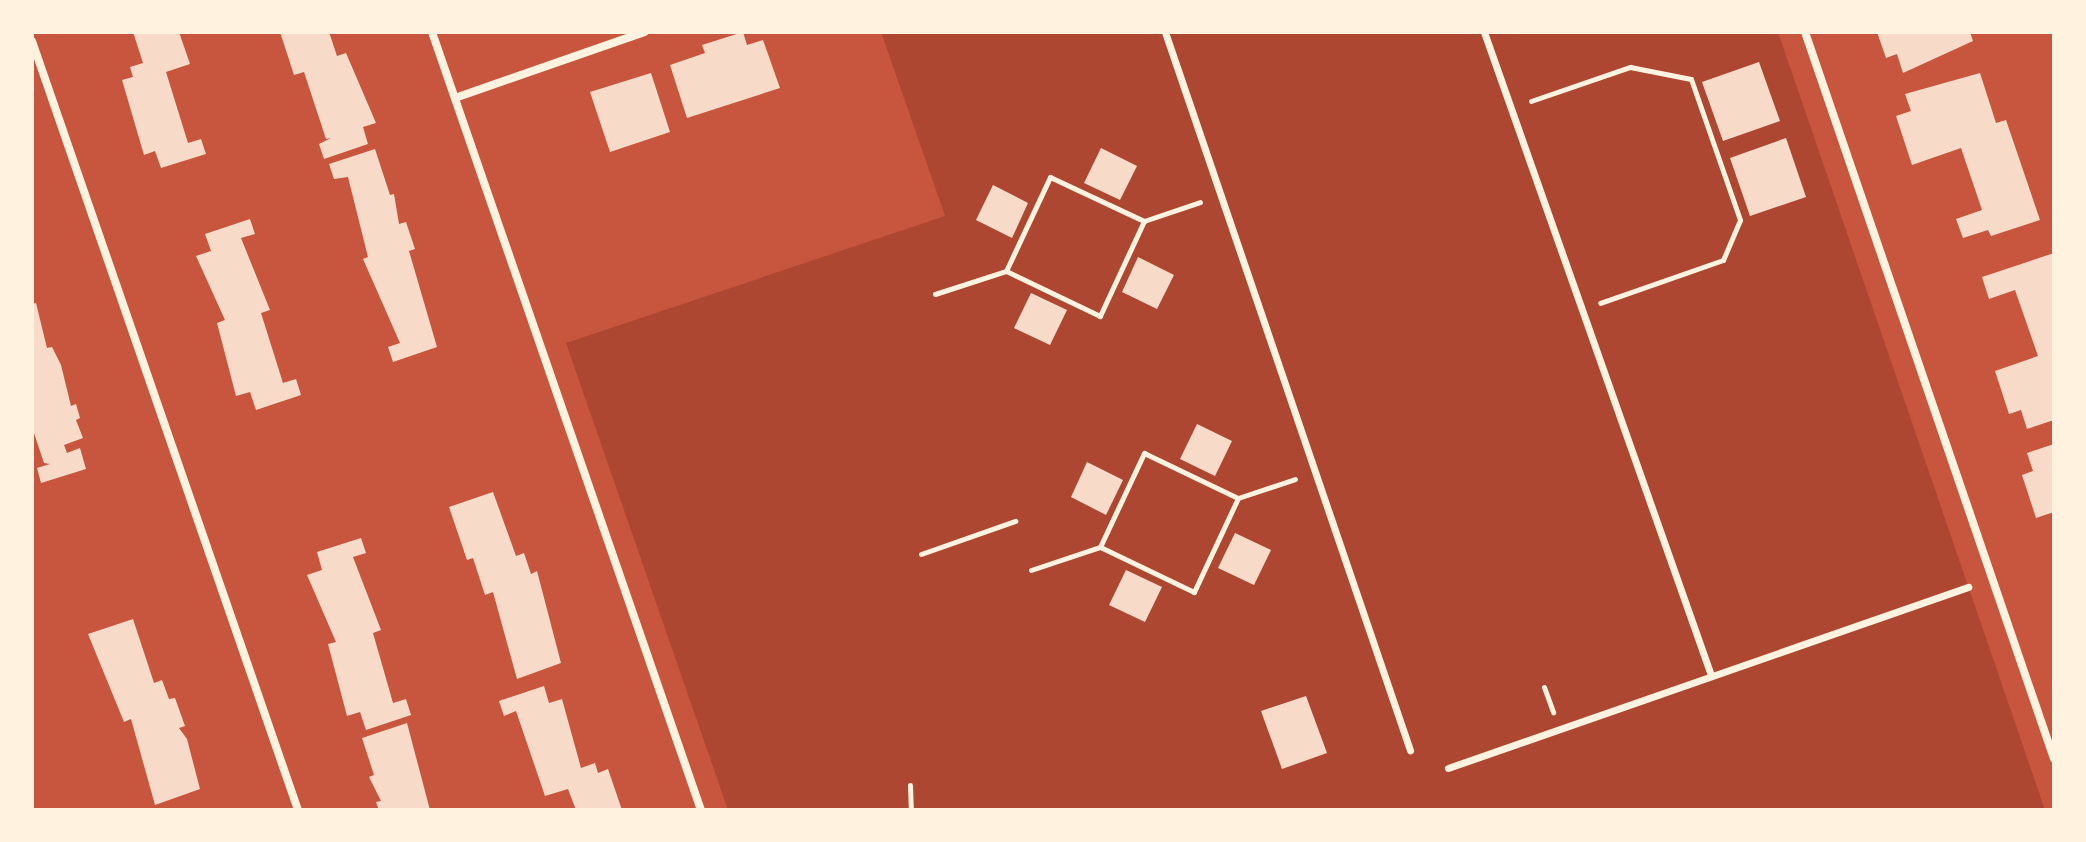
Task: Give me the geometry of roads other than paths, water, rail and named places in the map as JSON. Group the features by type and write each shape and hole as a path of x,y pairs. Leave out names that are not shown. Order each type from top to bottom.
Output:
{"street":[{"path":"432,32 701,810"},
{"path":"455,98 645,32"},
{"path":"1165,32 1410,750"},
{"path":"1484,32 1711,675"},
{"path":"1805,32 2054,759"},
{"path":"32,41 298,810"},
{"path":"1448,768 1968,587"}]}
